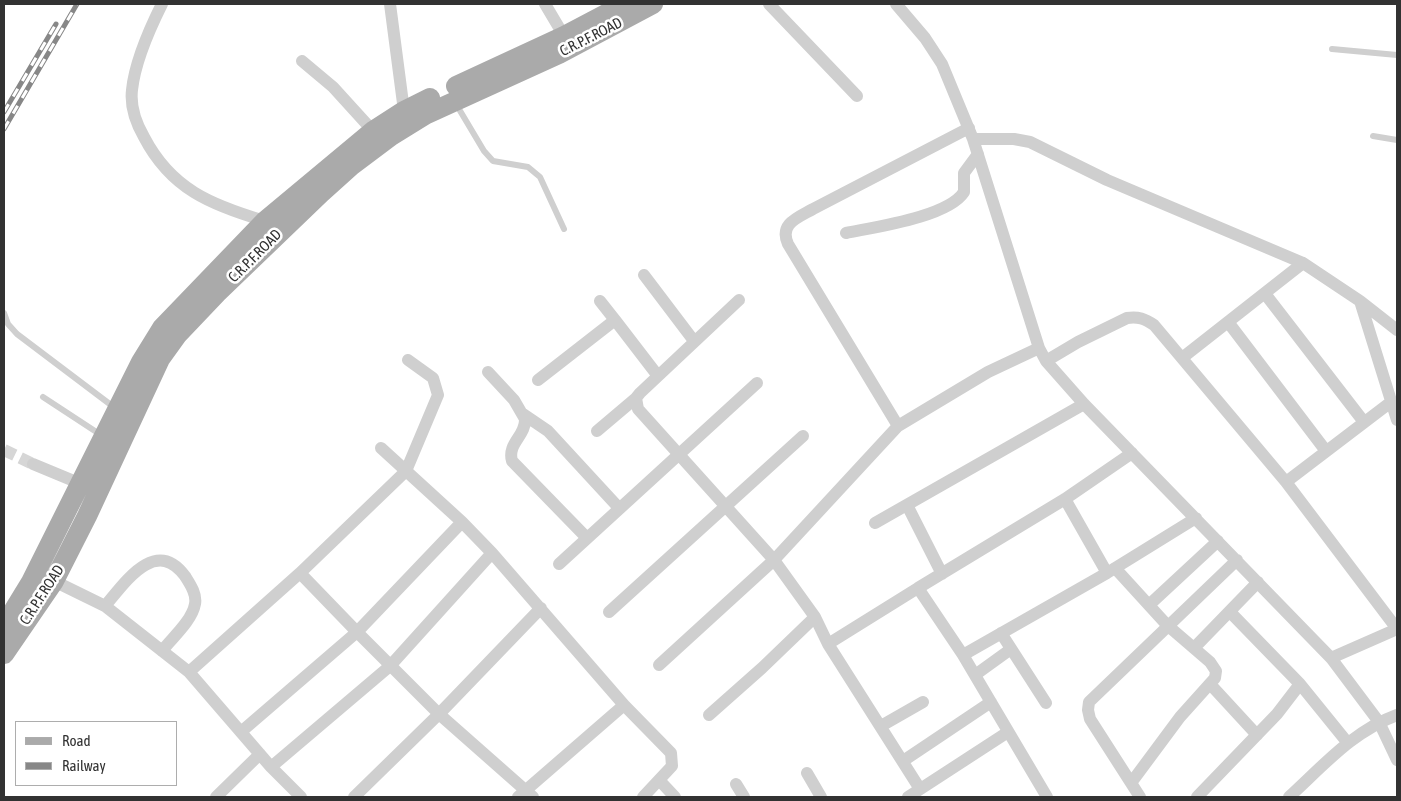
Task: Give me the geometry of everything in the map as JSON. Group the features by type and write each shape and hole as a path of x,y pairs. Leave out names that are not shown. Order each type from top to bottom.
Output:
{"main road":[{"name":"C.R.P.F.ROAD","path":"4,654 54,581 90,488 104,438 141,362 162,328 264,222 373,131 404,111 564,36 625,4"},
{"name":"C.R.P.F.ROAD","path":"4,626 90,488 160,359 178,334 282,229 351,166 406,127 454,101 559,54 653,4"}],"street":[{"path":"162,4 137,65 132,91 136,122 167,173 192,193 226,210 264,222"},
{"path":"390,4 404,111"},
{"path":"545,4 564,36"},
{"path":"769,4 857,96"},
{"path":"896,4 926,38 942,64 971,134 1039,348 1046,360 1084,404 1331,658 1379,722 1397,760"},
{"path":"302,61 332,86 373,131"},
{"path":"898,426 788,244 785,236 786,229 794,220 813,209 971,134 1030,142 1107,180 1303,263 1360,300 1397,330"},
{"path":"846,233 907,220 954,202 964,192 964,173 978,154"},
{"path":"1182,358 1266,295 1303,263"},
{"path":"644,275 694,341"},
{"path":"1266,295 1364,422"},
{"path":"597,431 636,398 739,300"},
{"path":"1360,300 1397,420"},
{"path":"600,302 658,376"},
{"path":"1046,360 1127,318 1134,317 1154,325 1286,482 1397,629 1331,658"},
{"path":"538,380 615,320"},
{"path":"1228,322 1326,451"},
{"path":"659,665 774,560 898,426 988,372 1039,348"},
{"path":"189,672 300,572 406,471 438,394 433,378 408,360"},
{"path":"488,372 523,414 548,430 619,508"},
{"path":"559,564 757,383"},
{"path":"636,398 638,408 677,455 774,560 815,617 828,644 920,789"},
{"path":"1286,482 1391,402"},
{"path":"875,523 1084,404"},
{"path":"523,414 525,424 511,447 512,461 586,538"},
{"path":"609,612 803,436"},
{"path":"381,448 462,522 492,553 624,706 671,753 672,766 643,797"},
{"path":"828,644 1065,499 1132,452"},
{"path":"33,464 90,488"},
{"path":"1065,499 1111,570 1149,605 1167,625 1214,666 1215,678 1180,717 1131,783"},
{"path":"907,505 942,574"},
{"path":"964,655 1111,570 1196,518"},
{"path":"242,732 357,632 462,522"},
{"path":"1149,605 1218,541"},
{"path":"271,767 390,666 492,553"},
{"path":"1140,797 1090,719 1089,702 1167,625 1237,560"},
{"path":"105,606 142,565 155,561 175,566 194,591 195,603 191,613 162,651"},
{"path":"300,572 390,666 526,795 624,706"},
{"path":"54,581 105,606 189,672 271,767 301,797"},
{"path":"1194,648 1258,582"},
{"path":"918,588 976,675 1041,795"},
{"path":"354,797 439,714 541,608"},
{"path":"1230,612 1300,684 1347,742"},
{"path":"709,715 815,617"},
{"path":"1001,633 1046,703"},
{"path":"976,675 1012,649"},
{"path":"1210,684 1256,735"},
{"path":"1197,797 1276,714 1300,684"},
{"path":"881,726 923,702"},
{"path":"903,761 991,702"},
{"path":"1289,797 1347,742 1379,722 1397,716"},
{"path":"908,797 1008,732"},
{"path":"216,797 260,754"},
{"path":"807,773 821,797"},
{"path":"660,781 675,797"},
{"path":"736,784 744,797"}],"lane":[{"path":"1332,49 1397,55"},
{"path":"454,101 484,151 493,161 528,167 540,177 564,229"},
{"path":"1373,136 1397,140"},
{"path":"4,313 8,324 17,334 118,410"},
{"path":"43,397 104,438"}],"tunnel":[{"path":"4,450 33,464"}],"railway":[{"path":"4,129 77,4"},
{"path":"4,112 56,24"}]}
